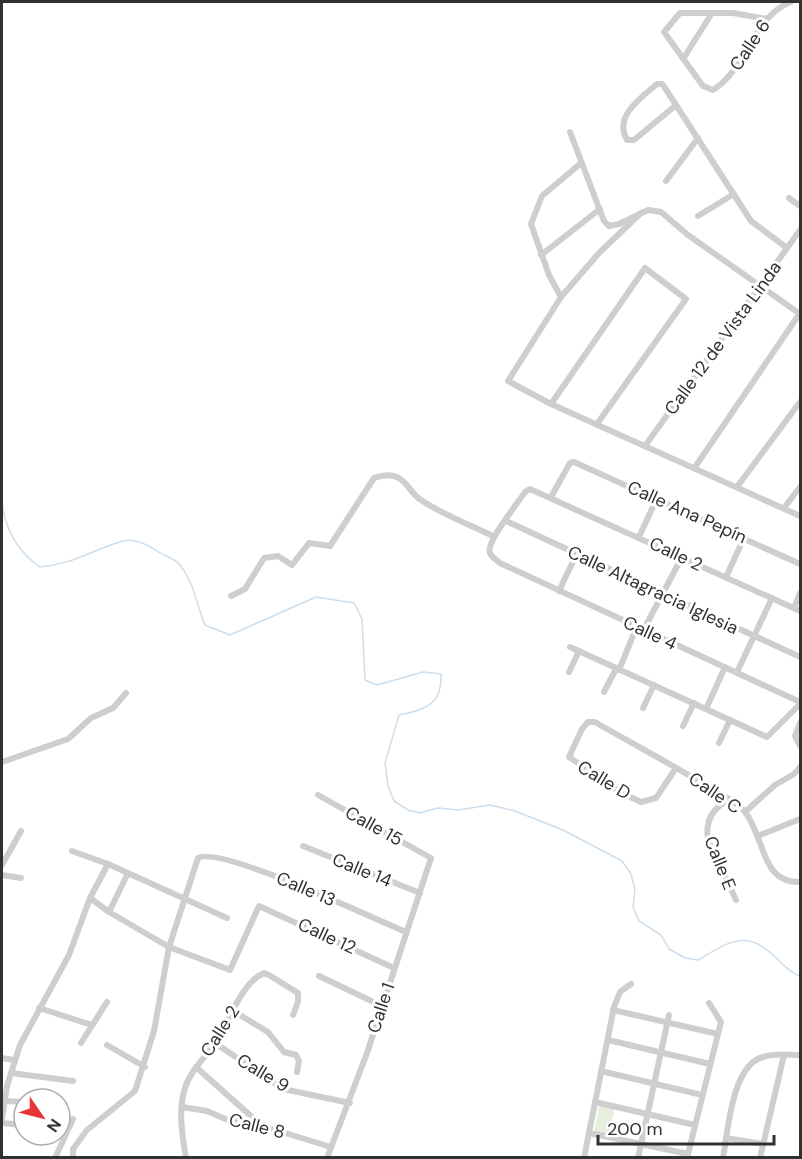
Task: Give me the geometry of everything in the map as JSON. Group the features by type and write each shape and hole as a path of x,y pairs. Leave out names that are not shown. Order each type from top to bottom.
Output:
{"street":[{"name":"Calle 6","path":"683,59 710,90 717,88 740,62 767,19 781,5 791,2"},
{"path":"712,13 683,59 664,32 678,14 712,13 733,13 767,19"},
{"path":"676,105 634,140 627,140 623,129 628,110 657,84 662,84 676,105 698,138 751,221 787,248"},
{"path":"570,132 604,221 614,226 648,210 661,212 688,235 800,313 695,467"},
{"path":"666,181 698,138"},
{"path":"561,297 541,255 531,224 536,206 542,196 581,163"},
{"path":"698,216 734,194"},
{"path":"789,198 801,206"},
{"path":"541,255 600,209"},
{"path":"641,213 599,253 561,297 507,378 510,384 801,516"},
{"name":"Calle 12 de Vista Linda","path":"645,446 801,230"},
{"path":"551,404 645,268 686,299 597,424"},
{"path":"737,487 801,402"},
{"name":"Calle Ana Pepín","path":"551,497 570,463 574,462 801,564"},
{"path":"231,596 245,589 264,558 278,556 292,565 309,543 330,546 374,478 381,475 397,477 408,485 414,496 430,506 493,536 506,521"},
{"path":"784,508 801,487"},
{"name":"Calle 2","path":"506,521 528,489 551,497 797,609"},
{"path":"639,537 657,498"},
{"name":"Calle Altagracia Iglesia","path":"506,521 801,657"},
{"name":"Calle 4","path":"493,536 489,553 500,563 801,703"},
{"path":"726,577 744,538"},
{"path":"558,591 576,555"},
{"path":"604,692 640,628 663,594 682,557"},
{"path":"797,609 801,593"},
{"path":"737,672 772,598"},
{"path":"570,647 767,737 801,703"},
{"path":"569,672 579,651"},
{"path":"706,709 725,667"},
{"path":"644,708 654,686"},
{"path":"2,762 68,739 91,718 112,708 126,693"},
{"path":"683,726 694,703"},
{"path":"719,743 730,720"},
{"name":"Calle D","path":"602,726 588,722 582,729 569,757 620,792 641,802 650,802 657,798 676,768"},
{"path":"801,723 795,733 801,746"},
{"name":"Calle C","path":"602,726 676,768 745,812 778,877 789,883 801,882"},
{"path":"745,812 775,785 801,767"},
{"name":"Calle 15","path":"318,795 431,858"},
{"name":"Calle E","path":"729,800 713,812 706,831 736,900"},
{"path":"758,836 801,819"},
{"path":"2,861 21,831"},
{"name":"Calle 14","path":"303,846 420,893"},
{"path":"72,851 108,864 227,918"},
{"name":"Calle 13","path":"183,900 196,861 202,855 258,869 406,932"},
{"name":"Calle 1","path":"327,1158 350,1103 431,858"},
{"path":"2,1121 14,1060 39,1008 69,955 90,898 108,864"},
{"path":"109,912 128,873"},
{"path":"2,874 21,878"},
{"path":"90,898 109,912 169,947"},
{"path":"73,1158 73,1149 87,1130 135,1091 145,1066 169,947 183,900"},
{"name":"Calle 12","path":"169,947 231,970 259,906 394,968"},
{"name":"Calle 2","path":"186,1156 182,1134 185,1087 196,1067 215,1043 232,1010 257,976 264,973 298,993 298,1002 293,1016"},
{"path":"320,975 382,1006"},
{"path":"584,1158 613,1011 620,992 631,984"},
{"path":"81,1043 107,1002"},
{"path":"589,1133 688,1156 721,1022 709,1003"},
{"path":"39,1008 92,1025"},
{"path":"232,1010 268,1032 284,1052 296,1054 299,1061 297,1072"},
{"path":"613,1011 718,1034"},
{"path":"638,1158 669,1015"},
{"path":"608,1040 710,1064"},
{"name":"Calle 9","path":"215,1043 283,1089 350,1103"},
{"path":"107,1045 145,1066"},
{"path":"760,1158 784,1055"},
{"path":"723,1158 740,1075 751,1062 763,1056 801,1055"},
{"path":"2,1058 14,1060"},
{"path":"196,1067 262,1126"},
{"path":"602,1071 702,1095"},
{"path":"11,1073 73,1081"},
{"path":"5,1101 12,1101"},
{"path":"595,1102 695,1125"},
{"name":"Calle 8","path":"182,1107 207,1111 230,1121 262,1126 331,1147"},
{"path":"55,1158 73,1119"},
{"path":"726,1138 763,1144"},
{"path":"186,1156 196,1158"}],"green space":[{"path":"599,1105 615,1107 609,1135 594,1133"}],"waterway":[{"path":"2,469 2,484"},
{"path":"2,502 6,521 14,539 25,554 40,567 73,560 123,541 141,542 177,562 191,584 205,625 230,635 316,597 354,603 362,619 365,680 377,685 423,672 441,674 439,693 430,704 399,715 385,763 388,786 394,801 408,810 420,813 438,808 458,810 490,805 515,811 563,830 622,861 631,874 635,890 633,907 639,921 661,935 669,949 685,958 698,960 727,944 745,940 764,947 789,970 800,976"}]}
